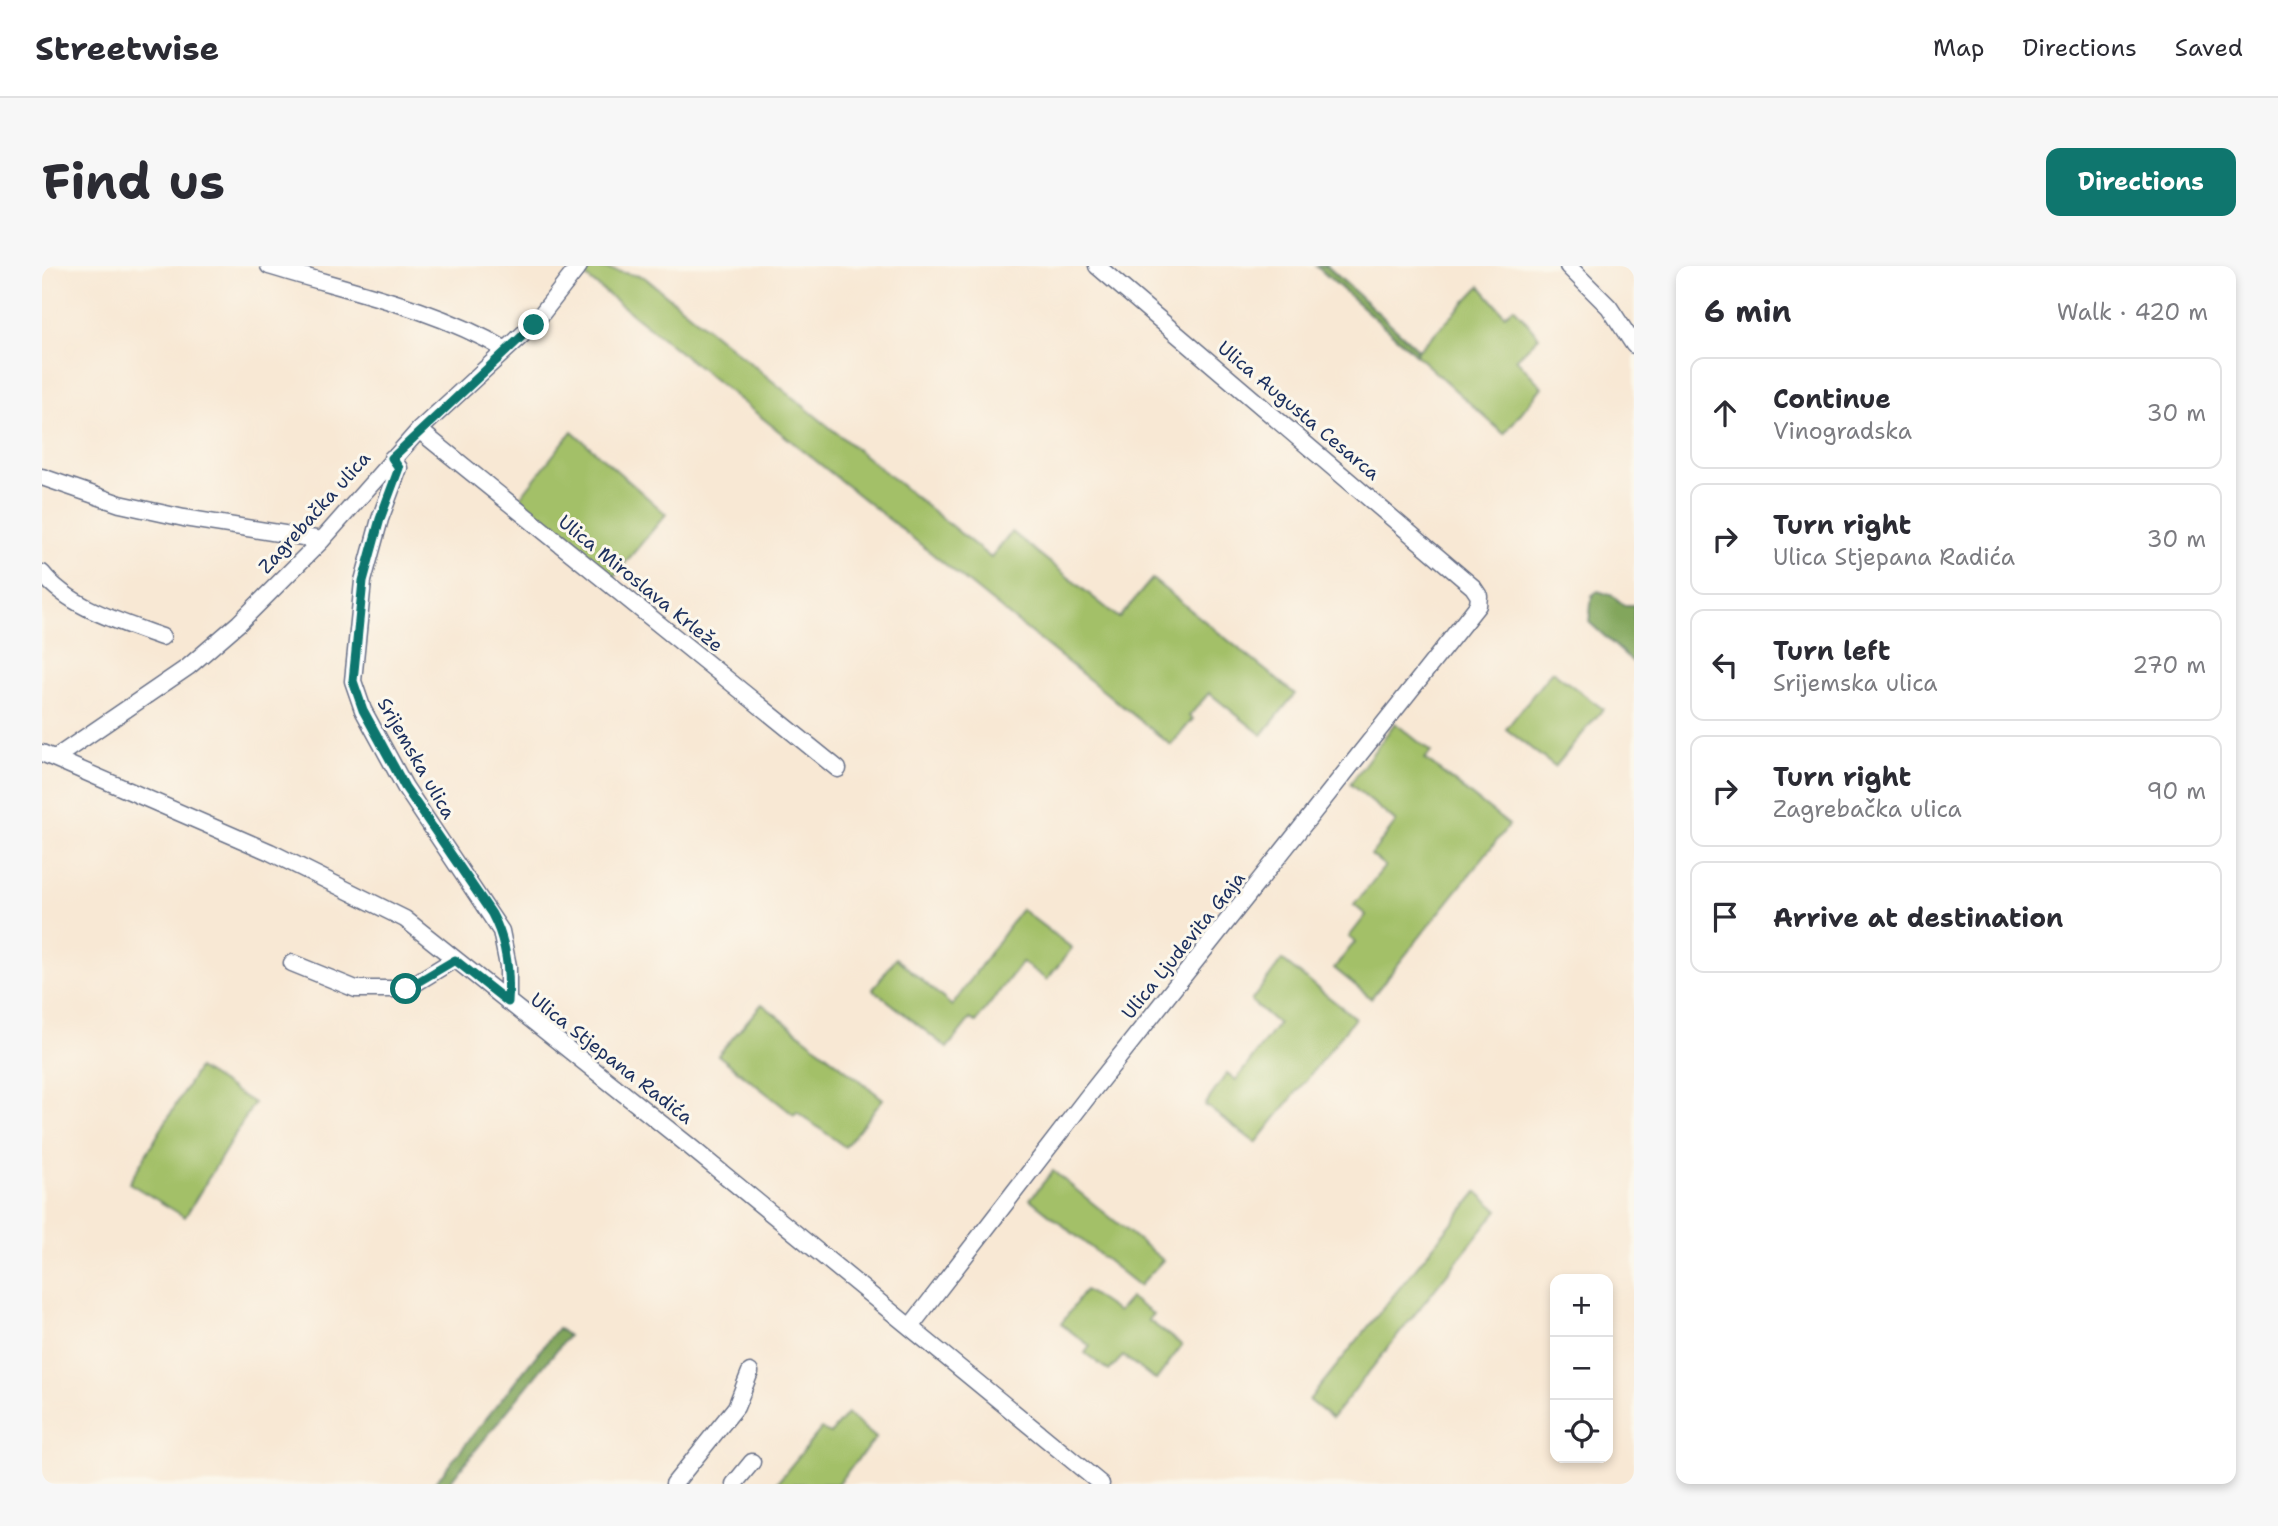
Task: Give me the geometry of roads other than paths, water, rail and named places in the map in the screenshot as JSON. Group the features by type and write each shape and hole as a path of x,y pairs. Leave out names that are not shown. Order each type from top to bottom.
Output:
{"street":[{"path":"269,266 423,311 472,330 506,350"},
{"name":"Zagrebačka ulica","path":"48,756 188,667 239,623 322,540 419,430 534,325 579,266"},
{"name":"Ulica Augusta Cesarca","path":"1097,266 1474,587"},
{"path":"1568,266 1609,307 1634,345"},
{"name":"Ulica Miroslava Krleže","path":"419,430 838,768"},
{"name":"Srijemska ulica","path":"392,458 399,468 380,519 363,581 353,668 355,690 405,787 501,931 508,966 508,1002"},
{"path":"42,477 120,504 184,519 322,540"},
{"path":"356,502 380,519"},
{"path":"42,573 63,592 99,613 162,637"},
{"name":"Ulica Ljudevita Gaja","path":"910,1327 1089,1096 1472,616 1479,596 1474,587"},
{"name":"Ulica Stjepana Radića","path":"48,756 270,852 405,919 1101,1484"},
{"path":"292,963 356,989 406,989 455,960"},
{"path":"674,1484 736,1407 750,1372"},
{"path":"734,1484 752,1462"}]}
